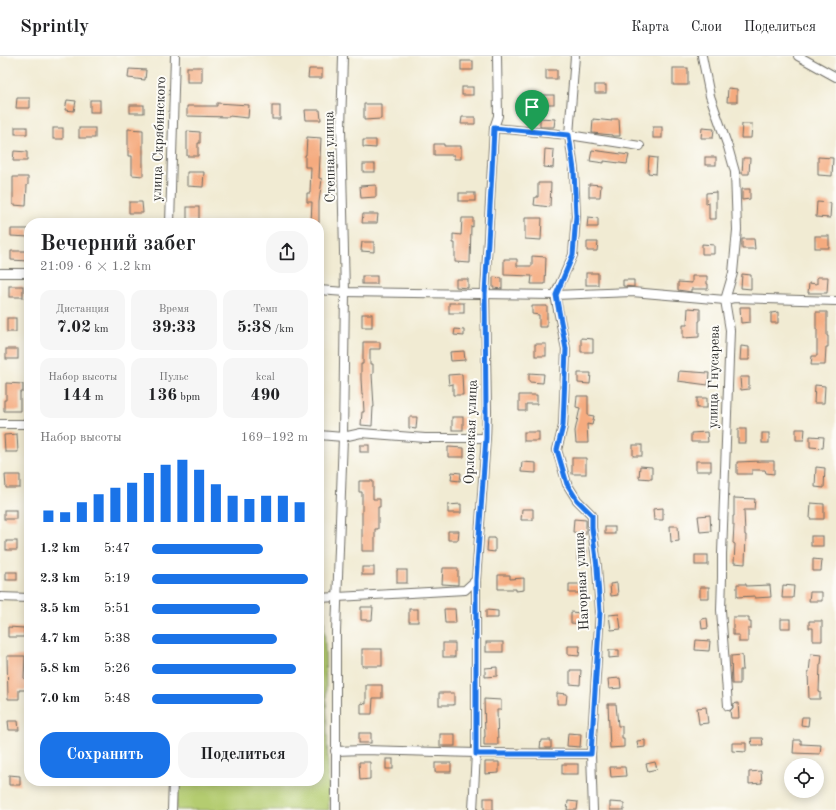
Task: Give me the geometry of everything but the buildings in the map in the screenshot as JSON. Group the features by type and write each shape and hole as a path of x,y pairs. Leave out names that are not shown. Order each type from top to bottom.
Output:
{"street":[{"name":"улица Скрябинского","path":"170,218 175,56"},
{"name":"Степная улица","path":"336,810 336,632 343,437 345,292 341,129 343,56"},
{"name":"Орловская улица","path":"473,810 476,754 476,580 486,438 485,294 494,128 498,116 497,56"},
{"path":"556,295 573,255 576,216 574,170 569,135 575,56"},
{"name":"улица Гнусарева","path":"702,56 710,96 735,172 737,230 733,273 725,300 730,330 721,610 728,706"},
{"path":"798,56 836,77"},
{"path":"494,128 569,135 640,146"},
{"path":"0,273 24,273"},
{"path":"324,290 556,295 632,292 725,300 734,298 836,301"},
{"name":"Нагорная улица","path":"556,295 566,349 563,426 557,450 567,484 577,500 592,515 592,528 597,567 600,612 591,754 593,810"},
{"path":"0,424 24,424"},
{"path":"324,435 343,437 361,433 425,438 486,438"},
{"path":"324,598 465,590 476,580"},
{"path":"0,597 24,598"},
{"path":"336,752 364,750 476,754 591,754"},
{"path":"172,810 173,786"}],"green space":[{"path":"324,610 329,810 176,810 176,786 324,786"}],"route":[{"path":"494,128 532,131 569,135 574,170 576,216 573,255 556,295 566,349 563,426 557,450 567,484 577,500 592,515 600,612 591,754 476,754 476,580 484,449 486,438 485,294 494,128"}]}
